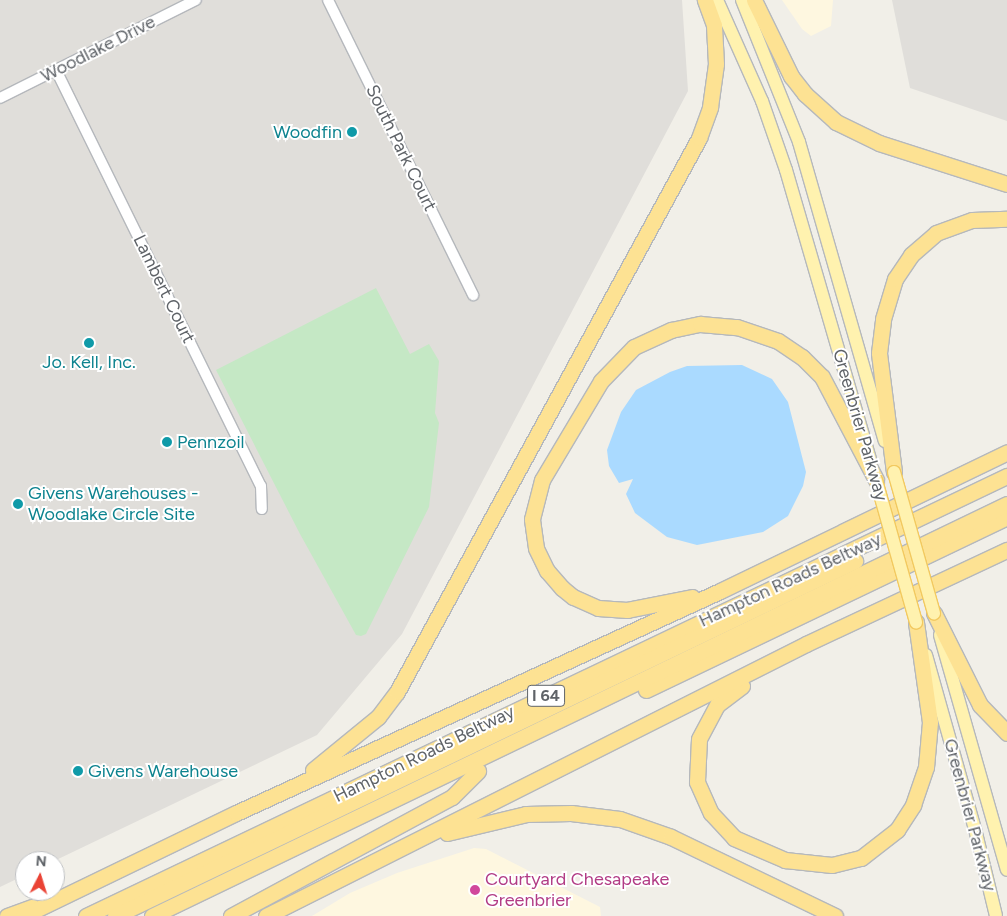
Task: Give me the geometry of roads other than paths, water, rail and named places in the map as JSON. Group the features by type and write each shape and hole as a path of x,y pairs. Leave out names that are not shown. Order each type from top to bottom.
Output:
{"highway":[{"path":"236,813 302,777 340,751 378,718 411,668 699,138 710,107 716,64 714,26 705,0"},
{"path":"754,0 791,76 805,94 836,122 879,143 1007,184"},
{"path":"894,472 879,353 883,319 895,279 911,255 936,233 972,220 1007,219"},
{"path":"720,591 627,610 598,608 573,597 562,588 547,571 536,548 532,519 542,480 604,377 634,347 671,330 700,324 737,328 778,342 802,357 822,377 876,480"},
{"path":"23,916 236,813 720,591 1007,452"},
{"name":"Hampton Roads Beltway","path":"86,916 1007,476"},
{"path":"115,916 1007,488"},
{"path":"152,916 1007,504"},
{"name":"Hampton Roads Beltway","path":"173,916 1007,517"},
{"path":"266,916 377,858 837,629 1007,550"},
{"path":"934,613 980,705 1007,733"},
{"path":"837,629 797,657 726,696 705,722 697,747 699,791 720,825 753,848 801,864 832,865 861,858 897,830 914,805 926,767 930,735 916,622"},
{"path":"230,916 452,797 478,771"},
{"path":"377,858 468,826 510,816 595,815 636,824 671,836 835,916"},
{"path":"7,916 75,890"}],"main road":[{"name":"Greenbrier Parkway","path":"717,0 762,102 786,170 975,829 996,916"},
{"name":"Greenbrier Parkway","path":"742,0 799,142 1007,870"}],"street":[{"name":"Woodlake Drive","path":"0,98 196,0"},
{"name":"South Park Court","path":"328,0 473,295"},
{"name":"Lambert Court","path":"56,70 262,486 262,510"}],"water":[{"path":"742,365 772,379 788,402 806,472 803,486 788,516 763,532 697,545 667,537 635,513 626,494 633,479 619,483 609,466 607,450 621,412 636,390 670,372 687,366"}],"place":[{"name":"Woodfin","path":"352,132"},
{"name":"Jo. Kell, Inc.","path":"89,343"},
{"name":"Pennzoil","path":"167,442"},
{"name":"Givens Warehouses - Woodlake Circle Site","path":"18,504"},
{"name":"Givens Warehouse","path":"78,771"},
{"name":"Courtyard Chesapeake Greenbrier","path":"475,890"}]}
